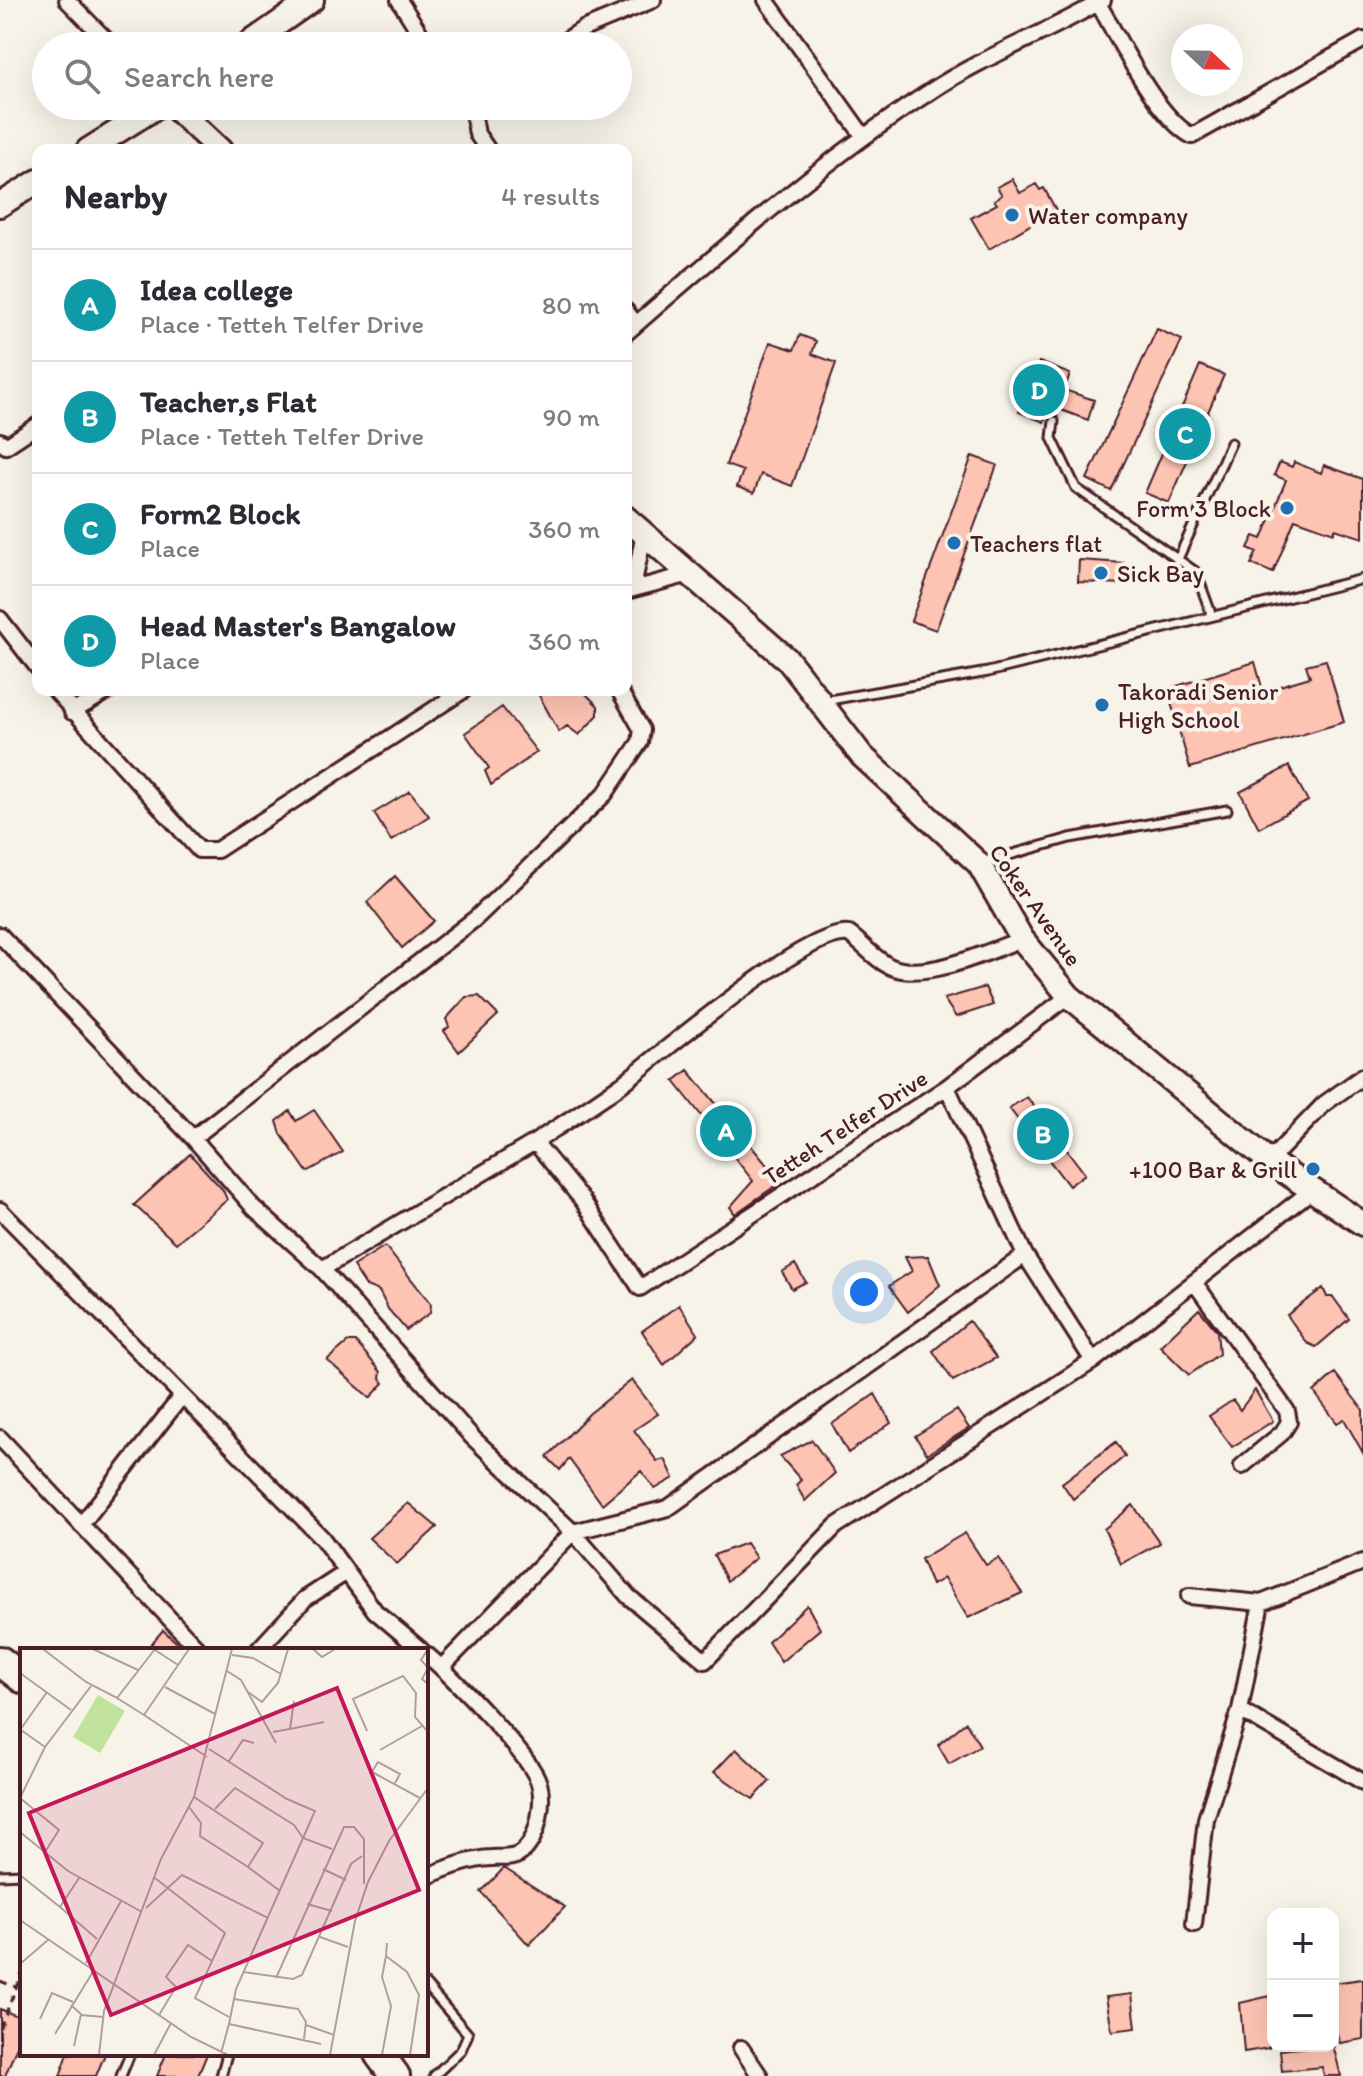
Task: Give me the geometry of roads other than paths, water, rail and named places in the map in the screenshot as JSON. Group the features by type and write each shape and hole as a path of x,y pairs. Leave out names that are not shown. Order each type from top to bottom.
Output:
{"highway":[{"path":"0,1661 20,1676"},
{"path":"380,2056 395,2076"}],"street":[{"path":"67,0 98,32"},
{"path":"399,0 419,32"},
{"path":"578,32 653,0"},
{"path":"766,0 864,137"},
{"path":"632,328 754,222 864,137 933,89 1101,2 1143,81 1182,130 1192,136 1363,40"},
{"path":"264,32 301,3"},
{"path":"98,144 136,120"},
{"path":"188,120 214,144"},
{"path":"474,120 477,134 484,144"},
{"path":"0,205 32,185"},
{"path":"0,441 6,446 32,429"},
{"name":"Coker Avenue","path":"632,523 788,660 862,756 979,864 1022,939 1069,996 1269,1161 1363,1224"},
{"path":"632,581 644,534"},
{"path":"632,588 690,574"},
{"path":"0,619 32,660"},
{"path":"60,696 199,850 209,852 217,850 455,696"},
{"path":"72,712 100,696"},
{"path":"193,1138 476,918 605,794 640,742 642,730 622,696"},
{"path":"322,1269 535,1142 623,1083 663,1048 726,1003 828,935 849,934 891,968 901,970 953,965 1022,939"},
{"path":"0,935 193,1138 254,1208 322,1269 473,1438 573,1532 628,1596 705,1661 836,1526 1093,1361 1311,1191"},
{"name":"Tetteh Telfer Drive","path":"535,1142 583,1201 640,1288 947,1087 1069,996"},
{"path":"1269,1161 1324,1104 1363,1076"},
{"path":"947,1087 1025,1255 1093,1361"},
{"path":"0,1210 322,1538 375,1611 419,1648"},
{"path":"442,1667 573,1532 668,1508 1025,1255"},
{"path":"1194,1282 1287,1411 1289,1422 1282,1433 1242,1466"},
{"path":"81,1525 181,1397"},
{"path":"0,1438 197,1648"},
{"path":"1189,1596 1261,1603 1363,1562"},
{"path":"260,1648 305,1599 345,1573"},
{"path":"1194,1924 1206,1819 1240,1710 1261,1603"},
{"path":"428,1656 442,1667 523,1757 537,1778 540,1805 534,1833 521,1853 506,1858 479,1859 428,1876"},
{"path":"1240,1710 1363,1782"},
{"path":"741,2048 760,2076"}],"lane":[{"path":"1054,421 1052,438 1076,488 1196,572 1212,616"},
{"path":"1177,561 1231,443"},
{"path":"822,701 988,672 1363,579"},
{"path":"979,864 1070,838 1227,810"},
{"path":"0,1875 20,1874"},
{"path":"428,1987 468,2034 461,2050 434,2076"},
{"path":"121,2076 129,2056"},
{"path":"221,2076 226,2056"}],"place":[{"name":"Water company","path":"1012,215"},
{"name":"Head Master's Bangalow","path":"1039,390"},
{"name":"Form2 Block","path":"1185,434"},
{"name":"Form 3 Block","path":"1287,508"},
{"name":"Teachers flat","path":"954,543"},
{"name":"Sick Bay","path":"1101,573"},
{"name":"Takoradi Senior High School","path":"1102,705"},
{"name":"Idea college","path":"726,1131"},
{"name":"Teacher,s Flat","path":"1043,1134"},
{"name":"+100 Bar & Grill","path":"1313,1169"}]}
